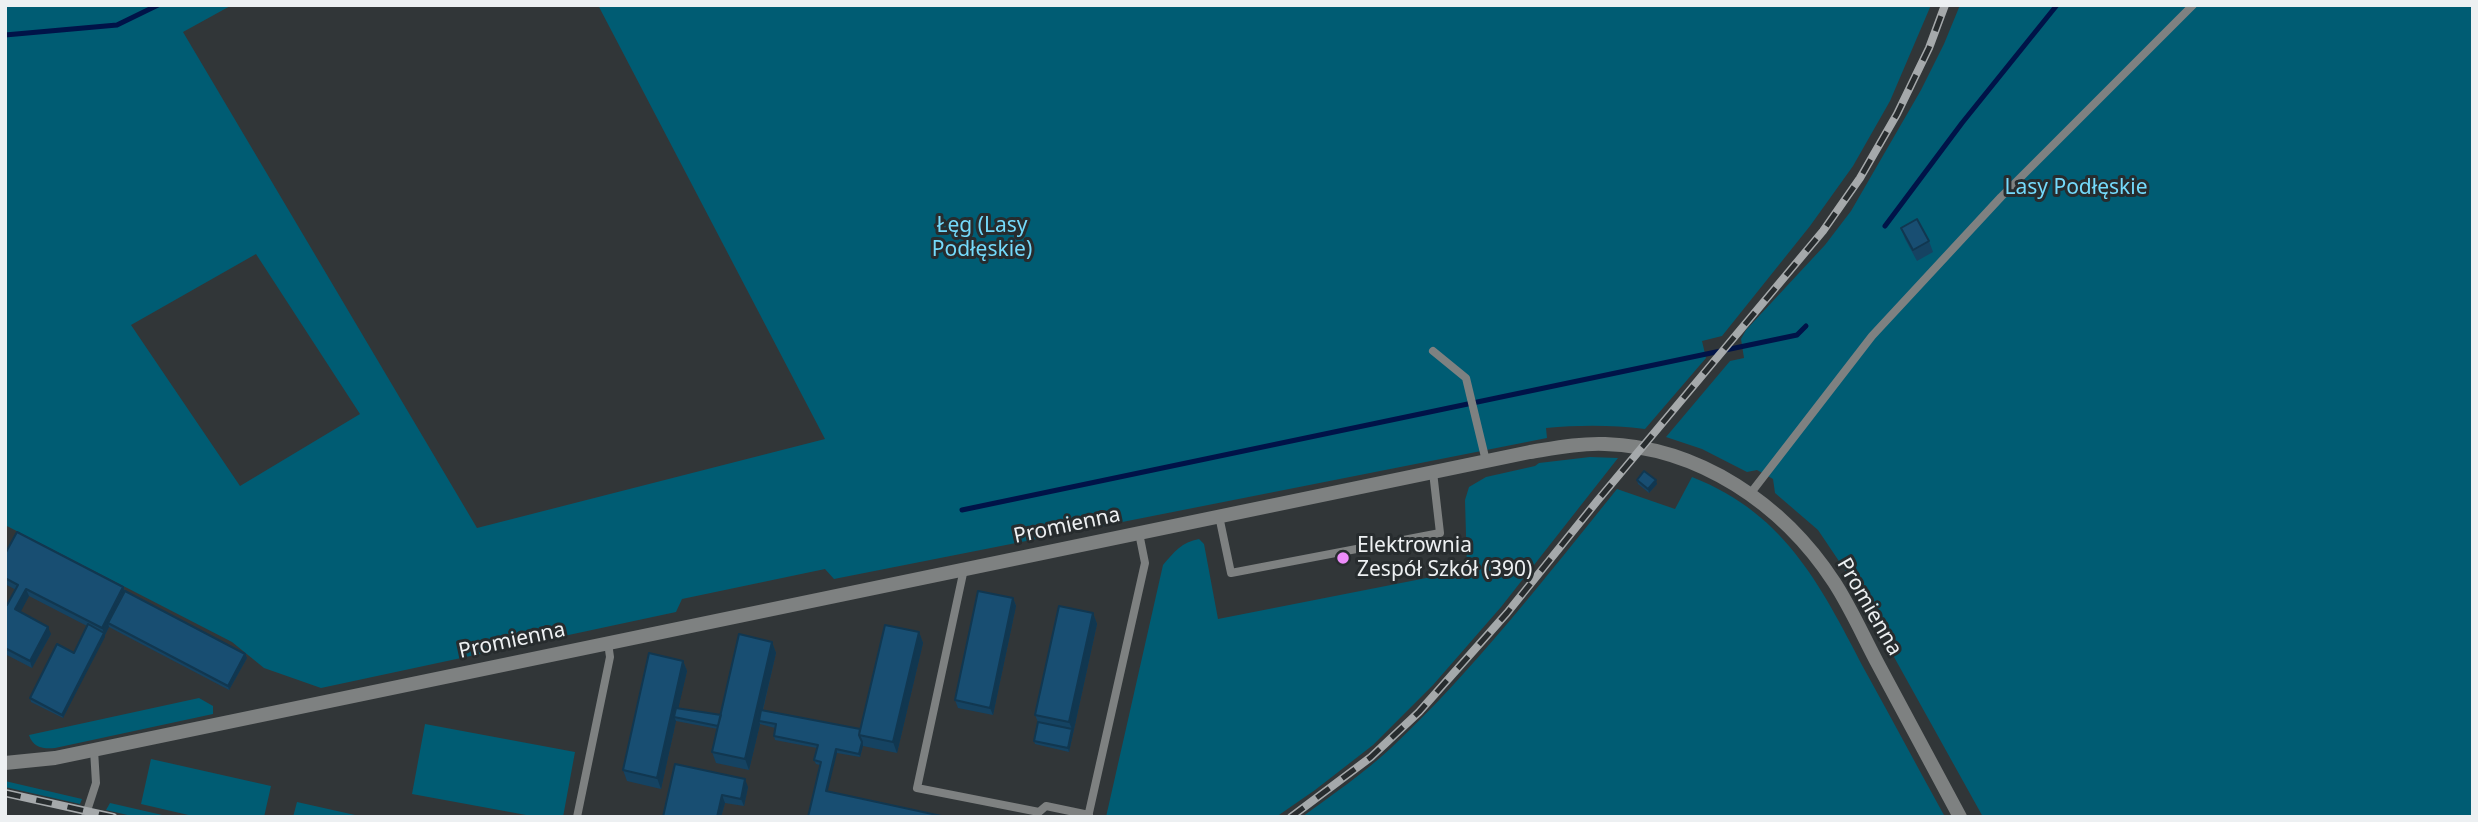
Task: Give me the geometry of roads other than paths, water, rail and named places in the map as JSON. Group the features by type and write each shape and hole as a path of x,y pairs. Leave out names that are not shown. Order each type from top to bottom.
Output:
{"street":[{"name":"Promienna","path":"5,764 94,750 1486,461 1556,447 1602,444 1623,445 1666,454 1696,464 1725,478 1765,504 1798,536 1834,582 1960,817"}],"lane":[{"path":"1750,494 1872,336 2001,197 2193,5"},
{"path":"1433,351 1466,378 1486,461"},
{"path":"1219,516 1231,573 1440,533 1433,472"},
{"path":"964,569 917,788 1039,814 1045,806 1089,816 1145,563 1139,533"},
{"path":"577,817 610,657 608,643"},
{"path":"85,817 96,783 94,750"}],"waterway":[{"path":"5,35 117,25 158,5"},
{"path":"1885,226 1962,123 2057,5"},
{"path":"962,510 1797,335 1806,326"}],"railway":[{"path":"1291,817 1371,757 1419,712 1507,613 1823,231 1860,178 1897,114 1929,48 1945,5"},
{"path":"5,793 113,817"}],"place":[{"name":"Elektrownia Zespół Szkół (390)","path":"1343,558"}],"park label":[{"name":"Lasy Podłęskie","path":"2076,188"},
{"name":"Łęg (Lasy Podłęskie)","path":"982,238"}]}
